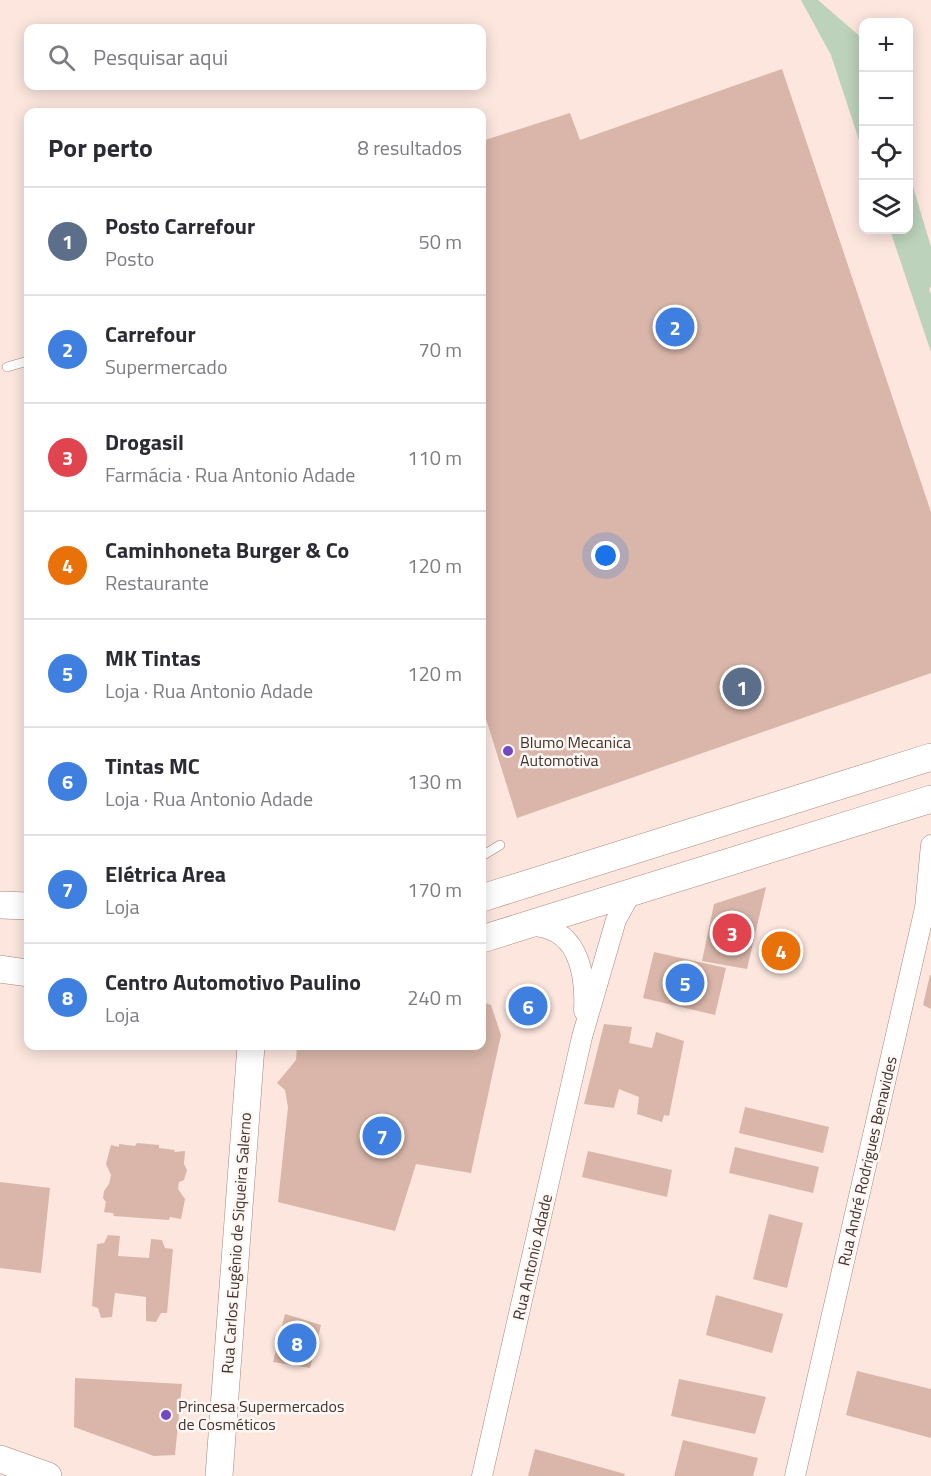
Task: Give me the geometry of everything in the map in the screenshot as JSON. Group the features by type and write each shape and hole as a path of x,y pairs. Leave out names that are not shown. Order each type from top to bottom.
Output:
{"main road":[{"path":"486,897 931,757"},
{"path":"486,938 931,799"},
{"path":"0,905 24,906"},
{"path":"0,969 24,972"},
{"name":"Rua Carlos Eugênio de Siqueira Salerno","path":"219,1476 250,1050"},
{"path":"0,1459 48,1476"}],"street":[{"name":"Rua André Rodrigues Benavides","path":"795,1476 925,908 931,845"},
{"name":"Rua Antonio Adade","path":"482,1476 582,1037 616,920 631,893"},
{"name":"Rua Antonio Adade","path":"522,926 550,929 567,940 579,957 584,982 582,1037"}],"lane":[{"path":"7,367 24,362"},
{"path":"486,854 500,845"}],"green space":[{"path":"801,0 818,0 859,36 859,140 831,55"},
{"path":"913,186 931,247 931,286 929,290 931,294 931,352 891,234 913,234"}],"building":[{"path":"782,69 931,512 931,673 517,818 486,719 486,140 570,113 580,140"},
{"path":"766,887 747,969 702,961 714,904"},
{"path":"763,939 803,949 799,961 758,952"},
{"path":"654,952 726,968 715,1015 643,998"},
{"path":"931,975 931,1009 923,1005"},
{"path":"486,1003 491,1005 501,1035 471,1173 416,1164 395,1231 278,1202 288,1107 285,1090 277,1083 296,1060 297,1050 486,1050"},
{"path":"604,1024 632,1027 629,1043 652,1048 656,1032 684,1041 669,1116 664,1115 662,1122 637,1114 639,1097 619,1089 614,1108 584,1104"},
{"path":"745,1107 829,1127 823,1153 739,1133"},
{"path":"137,1143 159,1145 159,1148 175,1150 174,1152 185,1151 184,1164 187,1170 184,1180 179,1182 178,1189 185,1199 181,1219 114,1216 113,1213 104,1212 106,1202 103,1198 104,1191 111,1175 106,1164 111,1145 135,1146"},
{"path":"735,1147 819,1167 813,1193 729,1173"},
{"path":"588,1151 672,1170 667,1197 582,1177"},
{"path":"0,1182 50,1188 41,1273 0,1268"},
{"path":"769,1214 803,1223 787,1288 753,1279"},
{"path":"108,1235 120,1236 118,1256 149,1258 151,1239 162,1240 165,1248 173,1249 167,1313 161,1313 156,1322 146,1321 146,1297 115,1293 112,1317 101,1318 98,1308 92,1306 97,1244 104,1243"},
{"path":"716,1295 783,1314 772,1353 706,1335"},
{"path":"285,1314 321,1325 310,1368 273,1362"},
{"path":"857,1371 931,1389 931,1438 846,1415"},
{"path":"75,1378 182,1384 175,1455 154,1456 74,1427"},
{"path":"679,1379 766,1397 755,1434 671,1416"},
{"path":"683,1440 758,1458 753,1476 674,1476"},
{"path":"535,1449 625,1474 624,1476 528,1476"}],"place":[{"name":"Carrefour","path":"675,327"},
{"name":"Posto Carrefour","path":"742,687"},
{"name":"Blumo Mecanica Automotiva","path":"508,751"},
{"name":"Drogasil","path":"732,933"},
{"name":"Caminhoneta Burger & Co","path":"781,951"},
{"name":"MK Tintas","path":"685,983"},
{"name":"Tintas MC","path":"528,1006"},
{"name":"Elétrica Area","path":"382,1136"},
{"name":"Centro Automotivo Paulino","path":"297,1343"},
{"name":"Princesa Supermercados de Cosméticos","path":"166,1415"}]}
